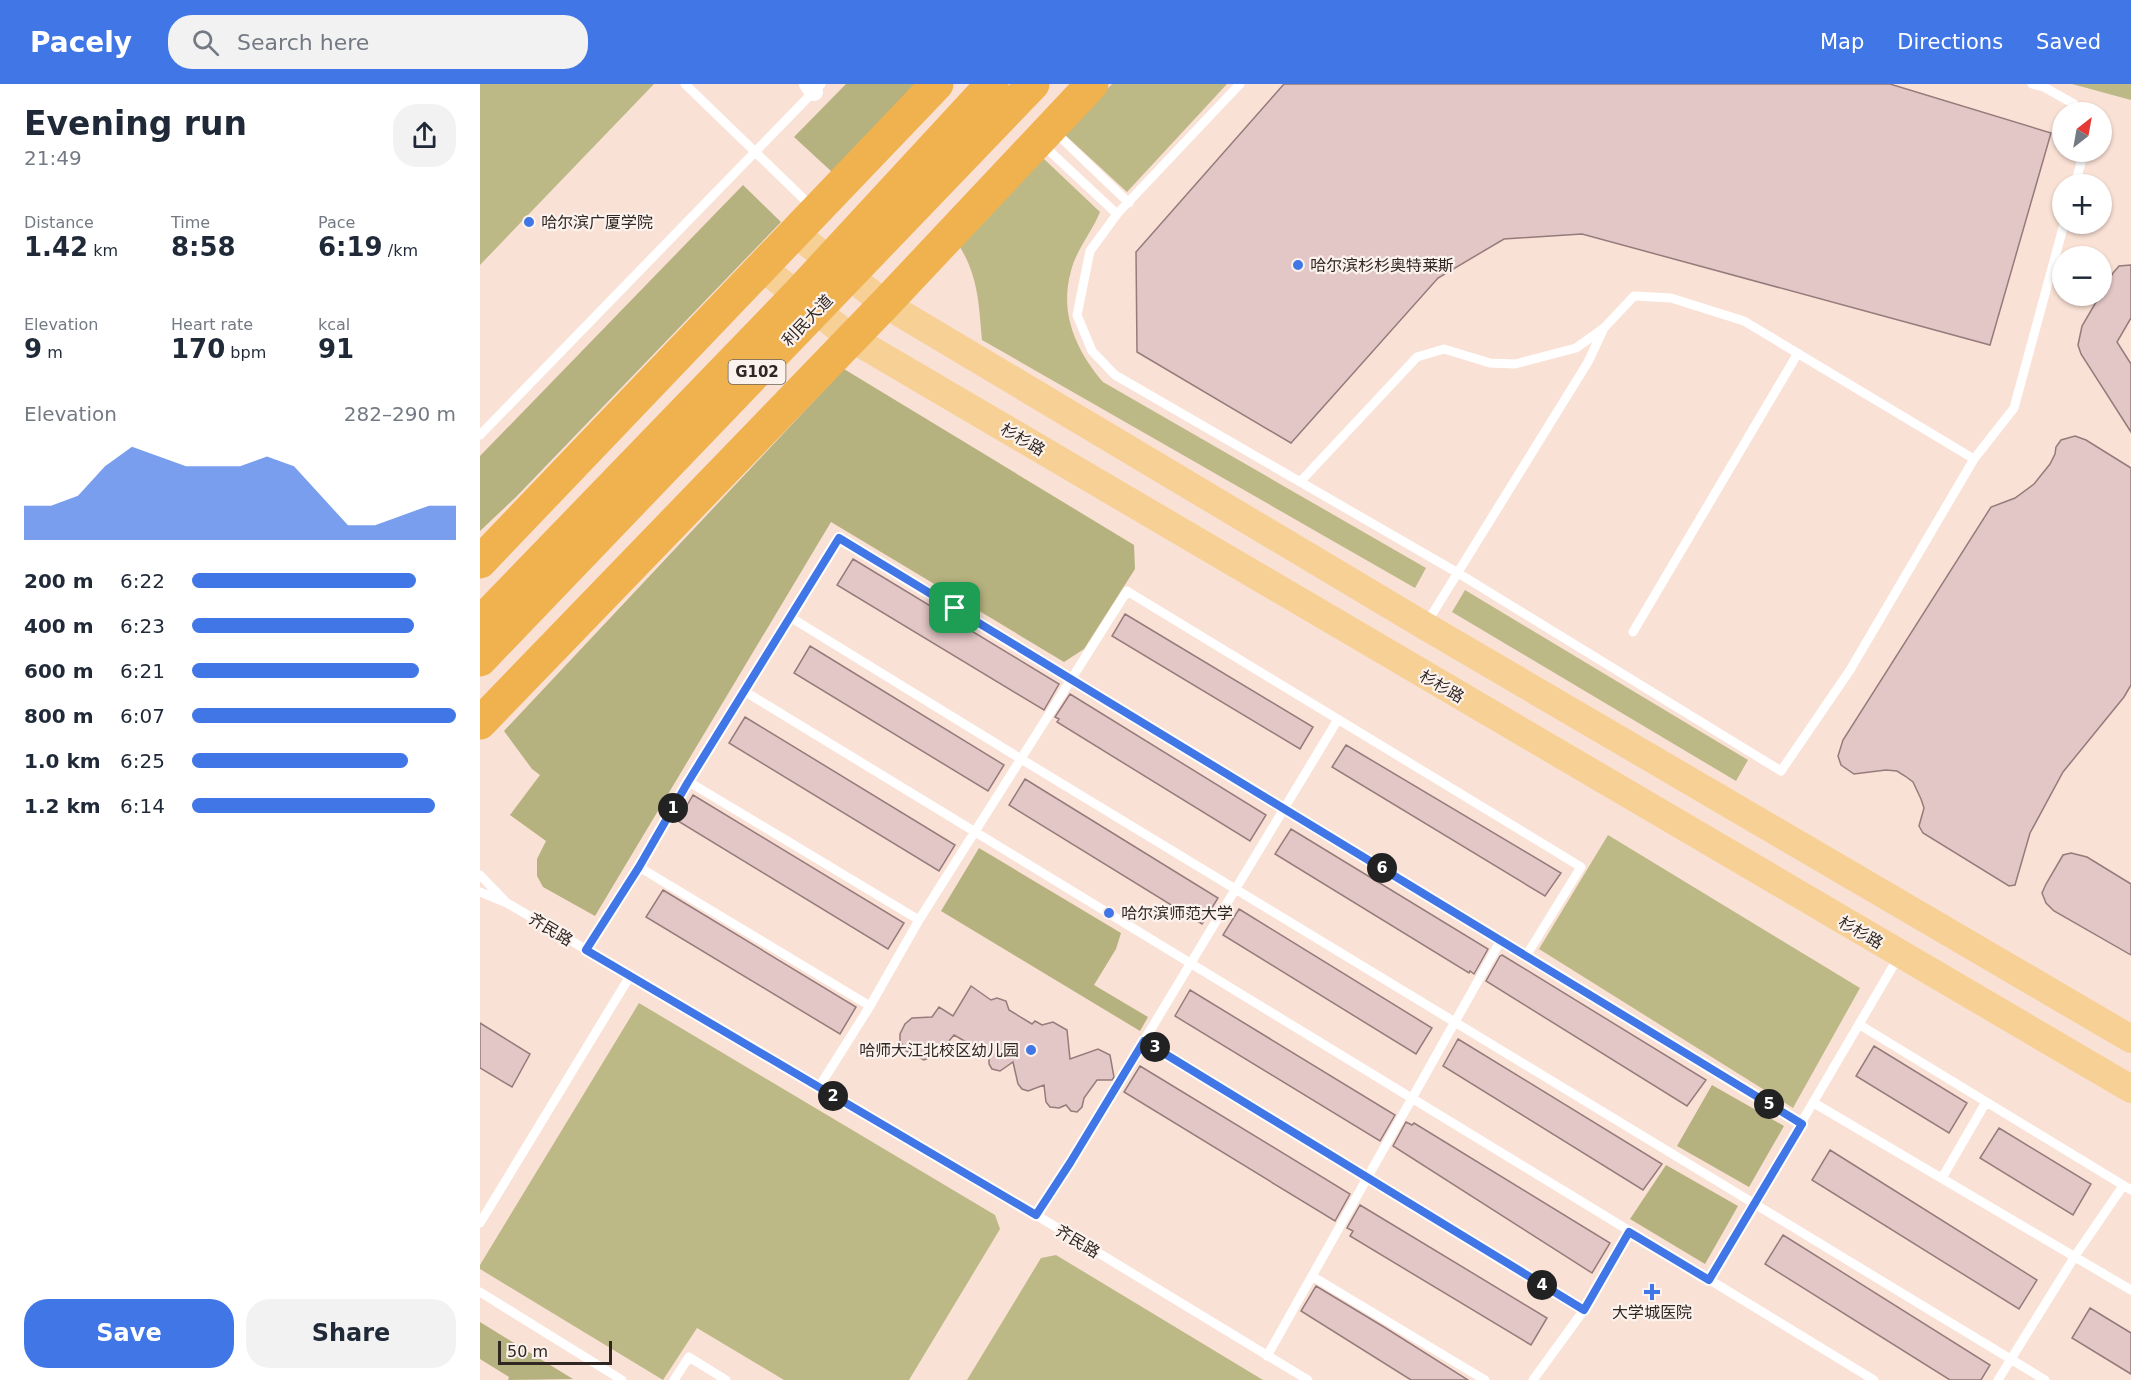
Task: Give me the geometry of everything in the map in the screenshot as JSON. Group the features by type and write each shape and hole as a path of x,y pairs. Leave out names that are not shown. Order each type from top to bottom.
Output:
{"highway":[{"path":"480,562 938,84"},
{"name":"利民大道","path":"840,267 992,84"},
{"name":"利民大道","path":"480,660 840,267 1033,84"},
{"path":"480,723 885,304 1092,84"},
{"name":"利民大道","path":"480,623 807,302"}],"main road":[{"path":"805,222 840,267 885,304 1425,626 2131,1039"},
{"name":"杉杉路","path":"763,268 851,338 2131,1089"}],"lane":[{"path":"685,84 755,152 805,222"},
{"path":"1240,84 1117,214 1089,251 1077,315 1092,351 1115,375 1458,573 1781,771 1850,670 1974,459 2014,408 2061,234"},
{"path":"2032,84 2044,87 2070,102"},
{"path":"480,435 755,152 814,86"},
{"path":"1044,134 1129,202"},
{"path":"1044,134 1117,214"},
{"path":"1300,482 1417,357 1444,349 1490,363 1515,364 1576,348 1604,328 1634,296 1671,298 1744,321 1974,459"},
{"path":"1425,626 1588,362 1604,328"},
{"path":"1633,632 1798,353"},
{"path":"586,950 839,538 1802,1124"},
{"path":"819,1087 870,1006 919,920 1127,591 1337,721 1581,867 1526,956"},
{"path":"790,617 2045,1380"},
{"path":"744,691 1874,1380"},
{"path":"1036,1215 1070,1163 1337,721"},
{"path":"688,782 919,920"},
{"path":"639,867 870,1006"},
{"path":"480,875 507,903"},
{"path":"480,892 507,903"},
{"name":"齐民路","path":"507,903 1036,1215 1308,1380"},
{"path":"1268,1356 1501,940"},
{"path":"1709,1280 1900,955"},
{"path":"480,1223 630,976"},
{"path":"1860,1025 2127,1188 2075,1256 1998,1380"},
{"path":"1144,1041 1584,1310"},
{"path":"1942,1178 1986,1102"},
{"path":"1814,1103 2131,1290"},
{"path":"1533,1380 1584,1310 1629,1232"},
{"path":"1312,1276 1485,1380"},
{"path":"480,1292 622,1380"},
{"path":"674,1380 689,1357 726,1380"}],"shaded area":[{"path":"480,84 654,84 480,265"},
{"path":"846,84 916,84 832,172 794,137"},
{"path":"1112,84 1227,84 1127,192 1064,134"},
{"path":"2072,84 2131,84 2131,100"},
{"path":"1043,158 1100,212 1073,263 1067,302 1072,330 1078,344 1103,382 1426,568 1415,588 982,340 974,278 958,244"},
{"path":"743,185 781,222 517,496 480,531 480,456"},
{"path":"844,369 1134,545 1135,569 1084,649 1064,662 831,522 595,916 543,887 537,876 537,859 546,841 510,815 540,775 532,769 504,731"},
{"path":"1465,590 1748,760 1736,781 1452,612"},
{"path":"1608,835 1860,988 1793,1108 1539,949"},
{"path":"979,848 1121,933 1116,949 1094,985 1148,1017 1140,1031 941,911"},
{"path":"639,1003 995,1215 1000,1229 909,1380 784,1380 697,1328 663,1380 480,1269 480,1265"},
{"path":"1712,1085 1784,1126 1749,1187 1677,1146"},
{"path":"1666,1165 1738,1206 1705,1264 1630,1219"},
{"path":"1056,1255 1263,1380 967,1380 1041,1258"},
{"path":"480,1322 573,1379 508,1380 509,1377 480,1359"}],"building":[{"name":"哈尔滨杉杉奥特莱斯","path":"1284,84 1890,84 2051,133 1990,345 1582,234 1504,239 1438,278 1291,443 1137,352 1136,252"},
{"path":"2131,265 2131,318 2117,342 2131,364 2131,432 2081,354 2078,345 2082,326 2094,306 2112,306 2112,275 2119,266"},
{"path":"2075,436 2086,440 2131,468 2131,685 2124,697 2063,772 2030,833 2015,885 2009,886 1923,833 1919,826 1924,808 1913,782 1897,771 1854,774 1841,765 1838,756 1843,740 1991,507 2015,498 2034,484 2050,464 2061,440"},
{"path":"853,559 1059,684 1044,710 837,585"},
{"path":"1125,614 1313,727 1300,749 1112,636"},
{"path":"810,646 1004,765 988,791 794,673"},
{"path":"1070,694 1266,815 1250,841 1057,722 1059,719 1055,717"},
{"path":"745,717 955,845 939,871 729,743"},
{"path":"1346,745 1561,873 1545,896 1332,767"},
{"path":"1025,779 1218,898 1202,924 1009,805"},
{"path":"693,795 904,923 888,949 678,821"},
{"path":"1291,829 1488,949 1474,974 1275,854"},
{"path":"2071,853 2087,857 2131,884 2131,955 2054,911 2046,903 2042,893 2046,884 2063,855"},
{"path":"663,890 856,1007 840,1034 646,917"},
{"path":"1239,909 1432,1028 1416,1054 1223,935"},
{"path":"1502,955 1706,1080 1687,1106 1486,981"},
{"name":"哈师大江北校区幼儿园","path":"971,986 991,1000 997,998 1006,1001 1009,1010 1032,1024 1035,1021 1042,1025 1053,1022 1067,1030 1070,1059 1098,1049 1110,1055 1114,1077 1112,1080 1097,1080 1077,1112 1071,1111 1066,1105 1059,1108 1050,1107 1046,1102 1044,1085 1028,1091 1022,1089 1018,1084 1013,1062 1000,1071 992,1069 989,1064 989,1055 954,1035 938,1054 924,1060 906,1051 900,1041 900,1034 905,1024 912,1018 932,1017 939,1007 953,1016"},
{"path":"1190,990 1395,1115 1380,1141 1175,1016"},
{"path":"480,1023 530,1054 512,1087 480,1068"},
{"path":"1458,1039 1662,1164 1643,1190 1443,1066"},
{"path":"1874,1046 1967,1103 1949,1133 1856,1076"},
{"path":"1140,1066 1350,1194 1335,1221 1124,1092"},
{"path":"1406,1122 1412,1125 1414,1123 1610,1243 1592,1273 1393,1146"},
{"path":"1999,1128 2091,1184 2073,1215 1980,1158"},
{"path":"1830,1150 2037,1280 2019,1309 1812,1180"},
{"path":"1360,1205 1547,1318 1531,1345 1350,1236 1353,1231 1347,1228"},
{"path":"1783,1235 1990,1365 1981,1380 1950,1380 1765,1264"},
{"path":"1316,1286 1468,1380 1411,1380 1301,1311"},
{"path":"2090,1308 2131,1333 2131,1374 2072,1338"}],"place":[{"name":"哈尔滨广厦学院","path":"529,222"},
{"name":"哈尔滨杉杉奥特莱斯","path":"1298,265"},
{"name":"哈尔滨师范大学","path":"1109,913"},
{"name":"哈师大江北校区幼儿园","path":"1031,1050"},
{"name":"大学城医院","path":"1652,1292"}],"route":[{"path":"839,538 955,608 1802,1124 1709,1280 1629,1232 1584,1310 1144,1041 1036,1215 586,950 839,538"}]}
